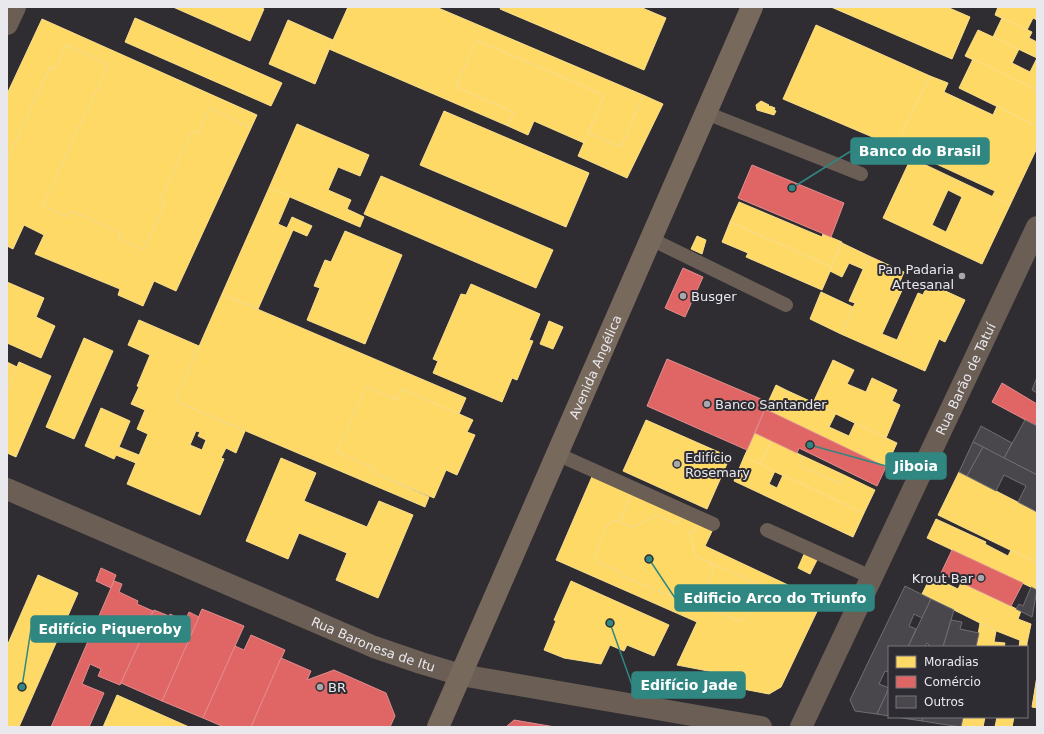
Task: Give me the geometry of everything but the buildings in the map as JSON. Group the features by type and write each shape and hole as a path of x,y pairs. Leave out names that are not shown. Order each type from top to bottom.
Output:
{"main road":[{"name":"Avenida Angélica","path":"438,727 462,675 752,7"}],"street":[{"path":"7,24 15,7"},
{"name":"Rua Barão de Tatuí","path":"801,727 1037,227"},
{"name":"Rua Baronesa de Itu","path":"7,489 374,647 422,663 462,675 762,727"}],"lane":[{"path":"706,113 735,123 861,174"},
{"path":"651,239 786,305"},
{"path":"557,454 713,524"},
{"path":"768,530 871,577"}],"place":[{"name":"Banco do Brasil","path":"792,188"},
{"name":"Pan Padaria Artesanal","path":"962,276"},
{"name":"Busger","path":"683,296"},
{"name":"Banco Santander","path":"707,404"},
{"name":"Jiboia","path":"810,445"},
{"name":"Edifício Rosemary","path":"677,464"},
{"name":"Edificio Arco do Triunfo","path":"649,559"},
{"name":"Krout Bar","path":"981,578"},
{"name":"Edifício Jade","path":"610,623"},
{"name":"Edifício Piqueroby","path":"22,687"},
{"name":"BR","path":"320,687"}]}
